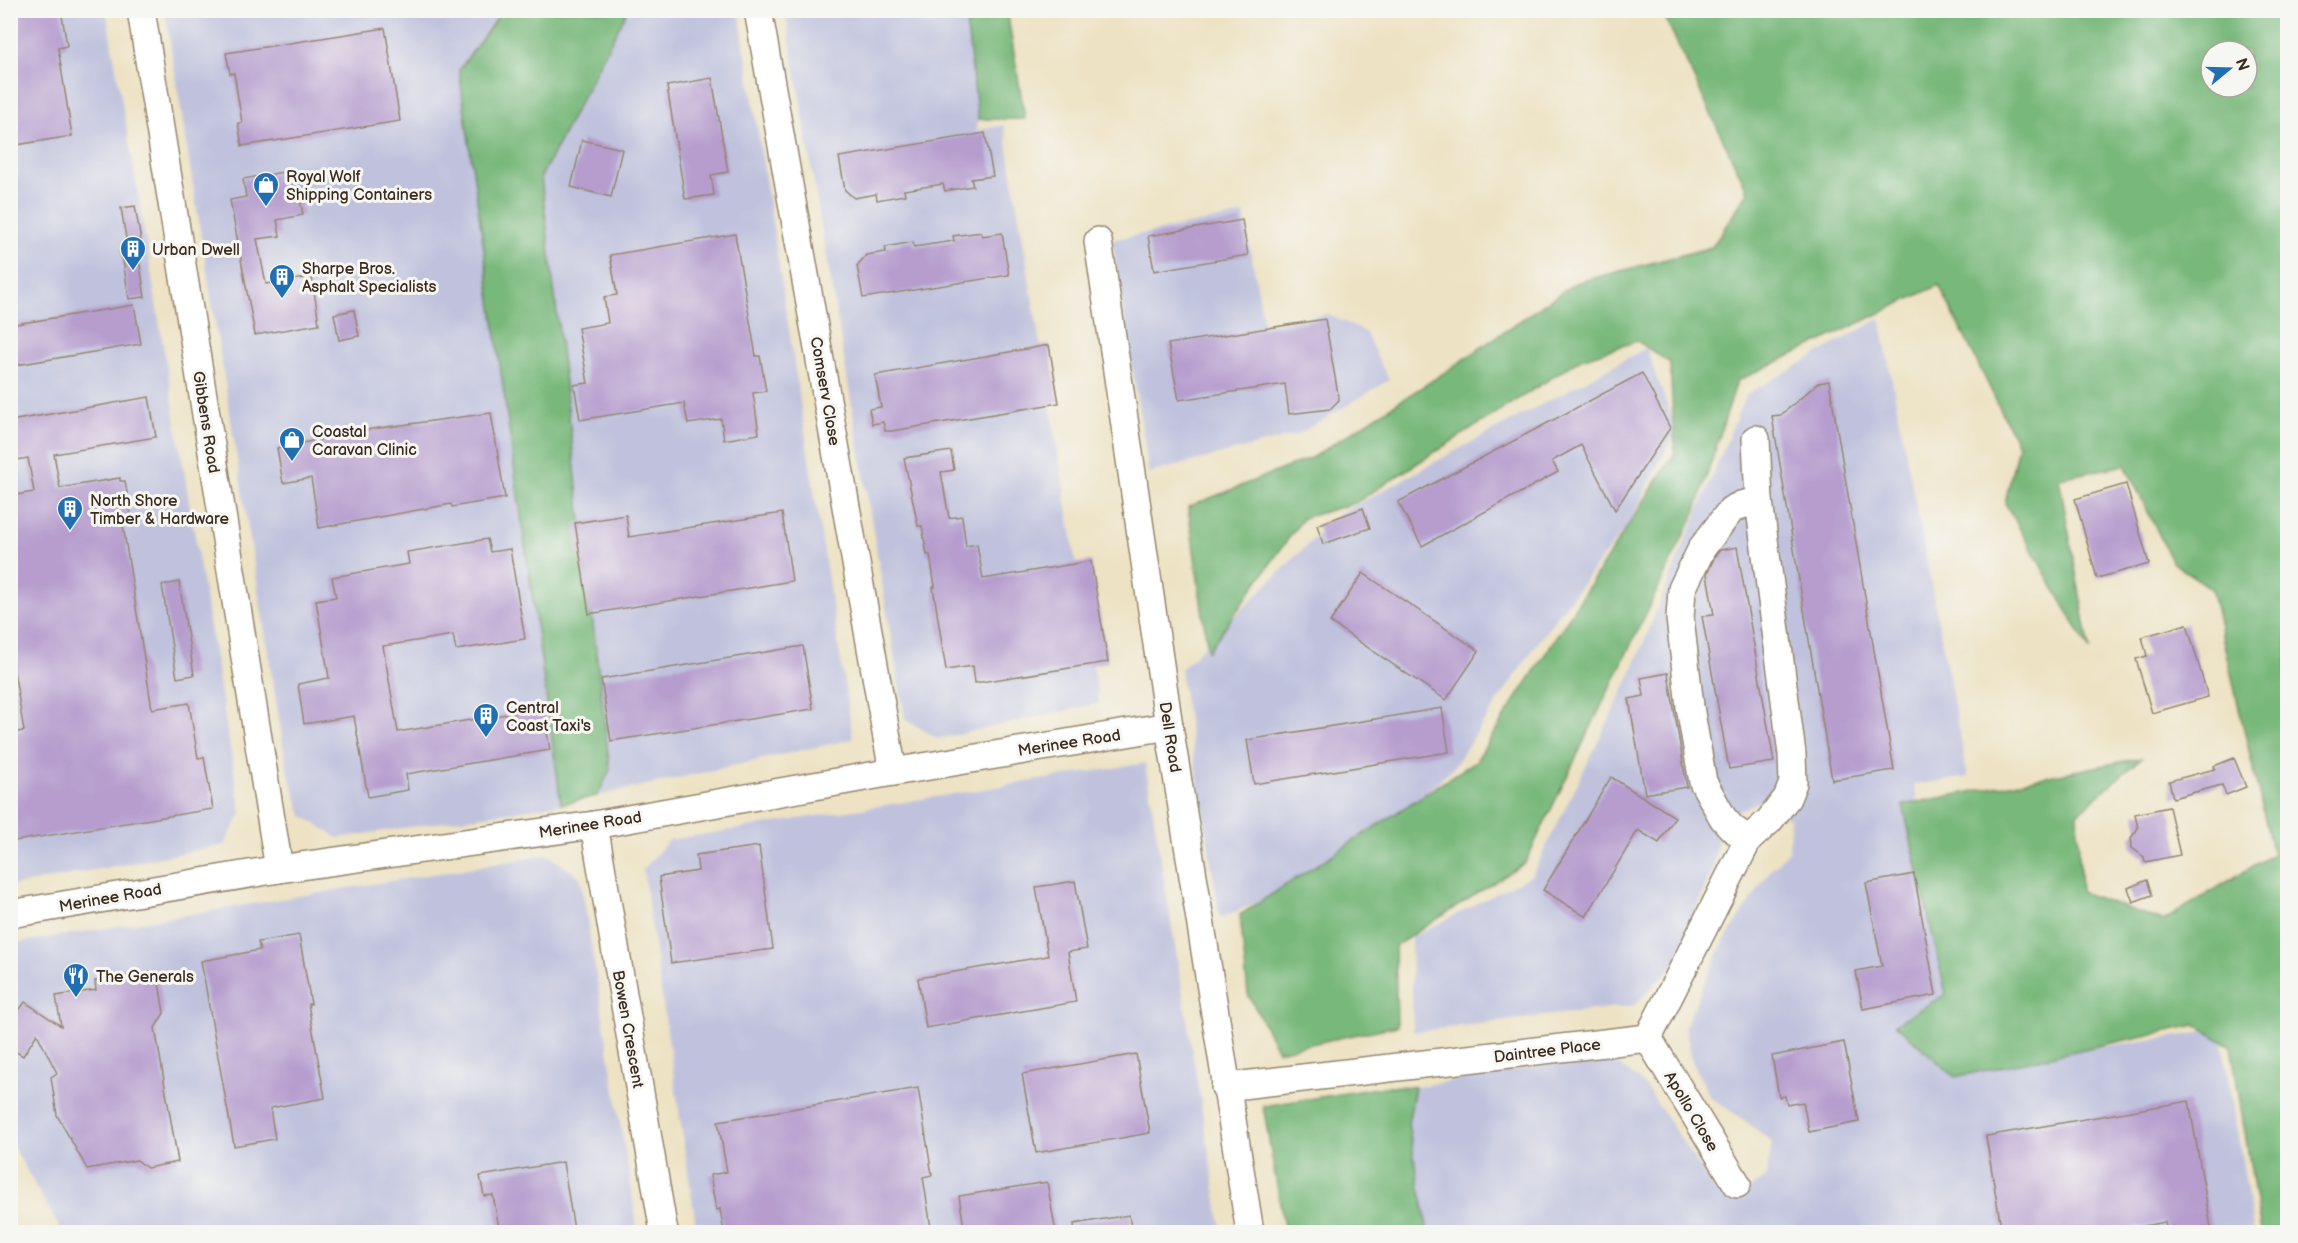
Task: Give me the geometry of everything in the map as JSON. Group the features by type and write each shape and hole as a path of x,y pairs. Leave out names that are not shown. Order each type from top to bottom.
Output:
{"street":[{"name":"Gibbens Road","path":"141,10 279,868"},
{"name":"Comserv Close","path":"758,10 893,772"},
{"name":"Dell Road","path":"1098,241 1169,726 1250,1233"},
{"path":"1648,1038 1748,840 1777,812 1787,798 1793,783 1792,754 1759,501 1756,439"},
{"path":"1748,840 1723,818 1703,782 1690,707 1680,611 1682,589 1692,566 1725,515 1741,505 1759,501"},
{"name":"Merinee Road","path":"10,914 279,868 594,825 1169,726"},
{"name":"Bowen Crescent","path":"594,825 664,1233"},
{"name":"Daintree Place","path":"1225,1087 1648,1038"},
{"name":"Apollo Close","path":"1648,1038 1737,1184"}],"shaded area":[{"path":"11,11 106,11 241,814 224,845 11,886"},
{"path":"165,11 502,11 459,70 561,804 338,838 302,815 287,769"},
{"path":"627,11 739,11 853,739 597,796 610,770 541,176"},
{"path":"785,11 965,11 978,119 976,131 1004,125 1099,703 938,739 905,719"},
{"path":"1244,214 1264,325 1328,314 1365,332 1389,380 1299,434 1149,473 1112,240"},
{"path":"1880,318 1968,777 1914,785 1960,1067 2220,1030 2254,1232 1428,1232 1408,1124 1415,1087 1606,1055 1644,1084 1716,1192 1742,1195 1766,1177 1772,1142 1710,1097 1692,1061 1685,1026 1724,941 1770,871 1789,851 1790,819 1758,802 1722,818 1713,867 1675,963 1635,1005 1413,1032 1411,938 1532,875 1626,685 1746,395"},
{"path":"1646,348 1676,429 1629,523 1542,636 1453,768 1349,864 1220,918 1180,670 1339,514"},
{"path":"1145,763 1222,1232 697,1232 643,870 669,840"},
{"path":"548,855 580,877 638,1232 62,1232 11,1143 10,944"}],"green space":[{"path":"502,11 627,11 541,177 610,770 597,796 561,804 459,70"},
{"path":"965,11 1007,11 1025,119 978,119"},
{"path":"1662,11 2287,11 2287,1232 2261,1232 2231,1046 2195,1025 1955,1077 1895,1024 1946,994 1903,805 2141,758 2077,814 2081,892 2163,921 2273,854 2211,588 2173,563 2125,465 2059,478 2090,651 2005,503 2018,445 1939,285 1737,381 1696,510 1525,863 1395,946 1397,1026 1278,1051 1248,994 1240,915 1476,761 1675,453 1670,363 1637,341 1581,359 1355,503 1303,518 1208,651 1188,507 1313,457 1444,373 1575,283 1712,247 1748,192"},
{"path":"1390,1086 1415,1087 1408,1124 1428,1232 1285,1232 1263,1106"}],"building":[{"path":"10,10 61,10 67,46 58,48 72,136 10,146"},
{"path":"385,28 400,121 242,146 238,123 242,123 234,73 230,74 226,53"},
{"path":"712,78 728,172 711,175 714,195 685,199 667,86"},
{"path":"985,133 993,176 971,179 973,186 945,191 943,184 904,190 905,195 877,200 876,194 854,198 845,190 839,157"},
{"path":"582,140 622,149 611,197 571,187"},
{"path":"295,170 303,215 277,220 280,236 257,239 266,284 312,277 319,324 255,335 230,200 246,197 243,179"},
{"path":"135,206 141,241 127,244 121,208"},
{"path":"1242,220 1248,255 1154,271 1148,236"},
{"path":"981,232 982,236 1002,233 1009,275 863,298 857,266 866,255 886,252 885,247 913,242 914,247 954,241 953,236"},
{"path":"735,234 756,356 760,356 766,391 753,393 759,434 724,440 721,419 688,424 684,403 580,420 574,385 588,383 578,328 608,323 604,297 617,295 610,255"},
{"name":"Urban Dwell","path":"137,246 145,297 129,299 121,248"},
{"path":"134,305 141,344 10,366 10,325"},
{"path":"354,310 359,336 339,340 334,314"},
{"path":"1325,319 1339,400 1330,409 1289,414 1285,384 1179,400 1168,344"},
{"path":"1049,345 1059,403 892,431 885,431 883,422 872,424 869,409 881,407 875,375"},
{"path":"1642,373 1670,428 1615,510 1581,445 1552,461 1558,472 1422,546 1398,502"},
{"path":"1829,381 1894,770 1832,780 1772,416 1781,415 1818,383"},
{"path":"149,397 156,437 54,454 60,488 120,478 120,481 125,481 131,517 122,519 152,709 189,703 198,758 204,757 213,809 15,841 10,816 10,733 24,731 10,646 10,496 34,492 28,458 10,461 10,421"},
{"path":"491,413 505,498 452,507 451,504 319,528 311,478 283,483 277,448 372,429"},
{"path":"951,451 954,470 941,472 949,518 962,516 966,546 977,544 983,579 1091,561 1108,662 975,683 973,666 946,670 930,555 927,555 922,526 918,526 904,458"},
{"path":"2126,484 2149,564 2097,578 2075,499"},
{"path":"1363,508 1370,528 1323,544 1317,525"},
{"path":"782,513 792,581 589,614 575,523 626,515 629,537"},
{"path":"487,539 490,552 510,549 525,639 456,650 453,635 383,646 398,732 543,708 550,750 406,774 408,790 368,797 354,716 304,724 298,684 329,678 316,600 336,597 332,577 409,564 407,552"},
{"path":"1737,547 1774,762 1729,769 1702,616 1714,615 1707,574 1715,556 1720,550"},
{"path":"1363,573 1479,651 1446,700 1330,622"},
{"path":"179,582 194,675 177,678 162,585"},
{"path":"2187,624 2208,697 2152,713 2136,659 2147,656 2142,637"},
{"path":"803,646 813,709 611,741 601,679"},
{"path":"1668,673 1687,787 1645,794 1629,699 1644,696 1641,678"},
{"path":"1442,708 1449,752 1254,784 1247,740"},
{"path":"2234,758 2246,787 2226,795 2222,785 2173,798 2169,781 2215,769 2214,766"},
{"path":"1611,777 1675,817 1659,843 1638,830 1586,917 1543,890"},
{"path":"2169,807 2180,855 2145,862 2144,857 2132,848 2131,838 2138,828 2135,814"},
{"path":"759,846 773,949 671,963 659,877 698,871 696,855"},
{"path":"1914,874 1936,995 1863,1009 1856,971 1882,966 1866,883"},
{"path":"2147,880 2152,895 2133,902 2128,888"},
{"path":"1075,881 1087,949 1068,952 1076,1002 926,1028 918,978 1048,956 1036,887"},
{"path":"299,935 311,1004 308,1004 325,1098 270,1108 275,1139 234,1146 201,961 260,950 258,942"},
{"path":"157,971 164,1013 155,1028 178,1162 147,1168 137,1160 87,1169 57,1115 51,1077 57,1073 37,1034 23,1056 10,1048 10,1003 20,1009 25,1002 61,1026 56,996 96,990 95,981"},
{"path":"1844,1042 1859,1122 1809,1132 1803,1102 1787,1105 1785,1096 1779,1097 1772,1056"},
{"path":"1136,1054 1150,1133 1036,1153 1022,1074"},
{"path":"918,1088 932,1175 923,1177 931,1228 904,1233 724,1233 720,1209 716,1210 710,1175 727,1172 718,1121"},
{"path":"2189,1101 2212,1233 2167,1233 2165,1222 2105,1233 2002,1233 1986,1136"},
{"path":"563,1162 574,1230 558,1233 500,1233 493,1195 484,1196 480,1176"},
{"path":"1047,1182 1056,1233 965,1233 959,1196"},
{"path":"1129,1215 1132,1233 1075,1233 1074,1224"}],"place":[{"name":"Royal Wolf Shipping Containers","path":"266,208"},
{"name":"Urban Dwell","path":"133,272"},
{"name":"Sharpe Bros. Asphalt Specialists","path":"282,300"},
{"name":"Coastal Caravan Clinic","path":"292,463"},
{"name":"North Shore Timber & Hardware","path":"70,532"},
{"name":"Central Coast Taxi's","path":"486,739"},
{"name":"The Generals","path":"76,999"}]}
